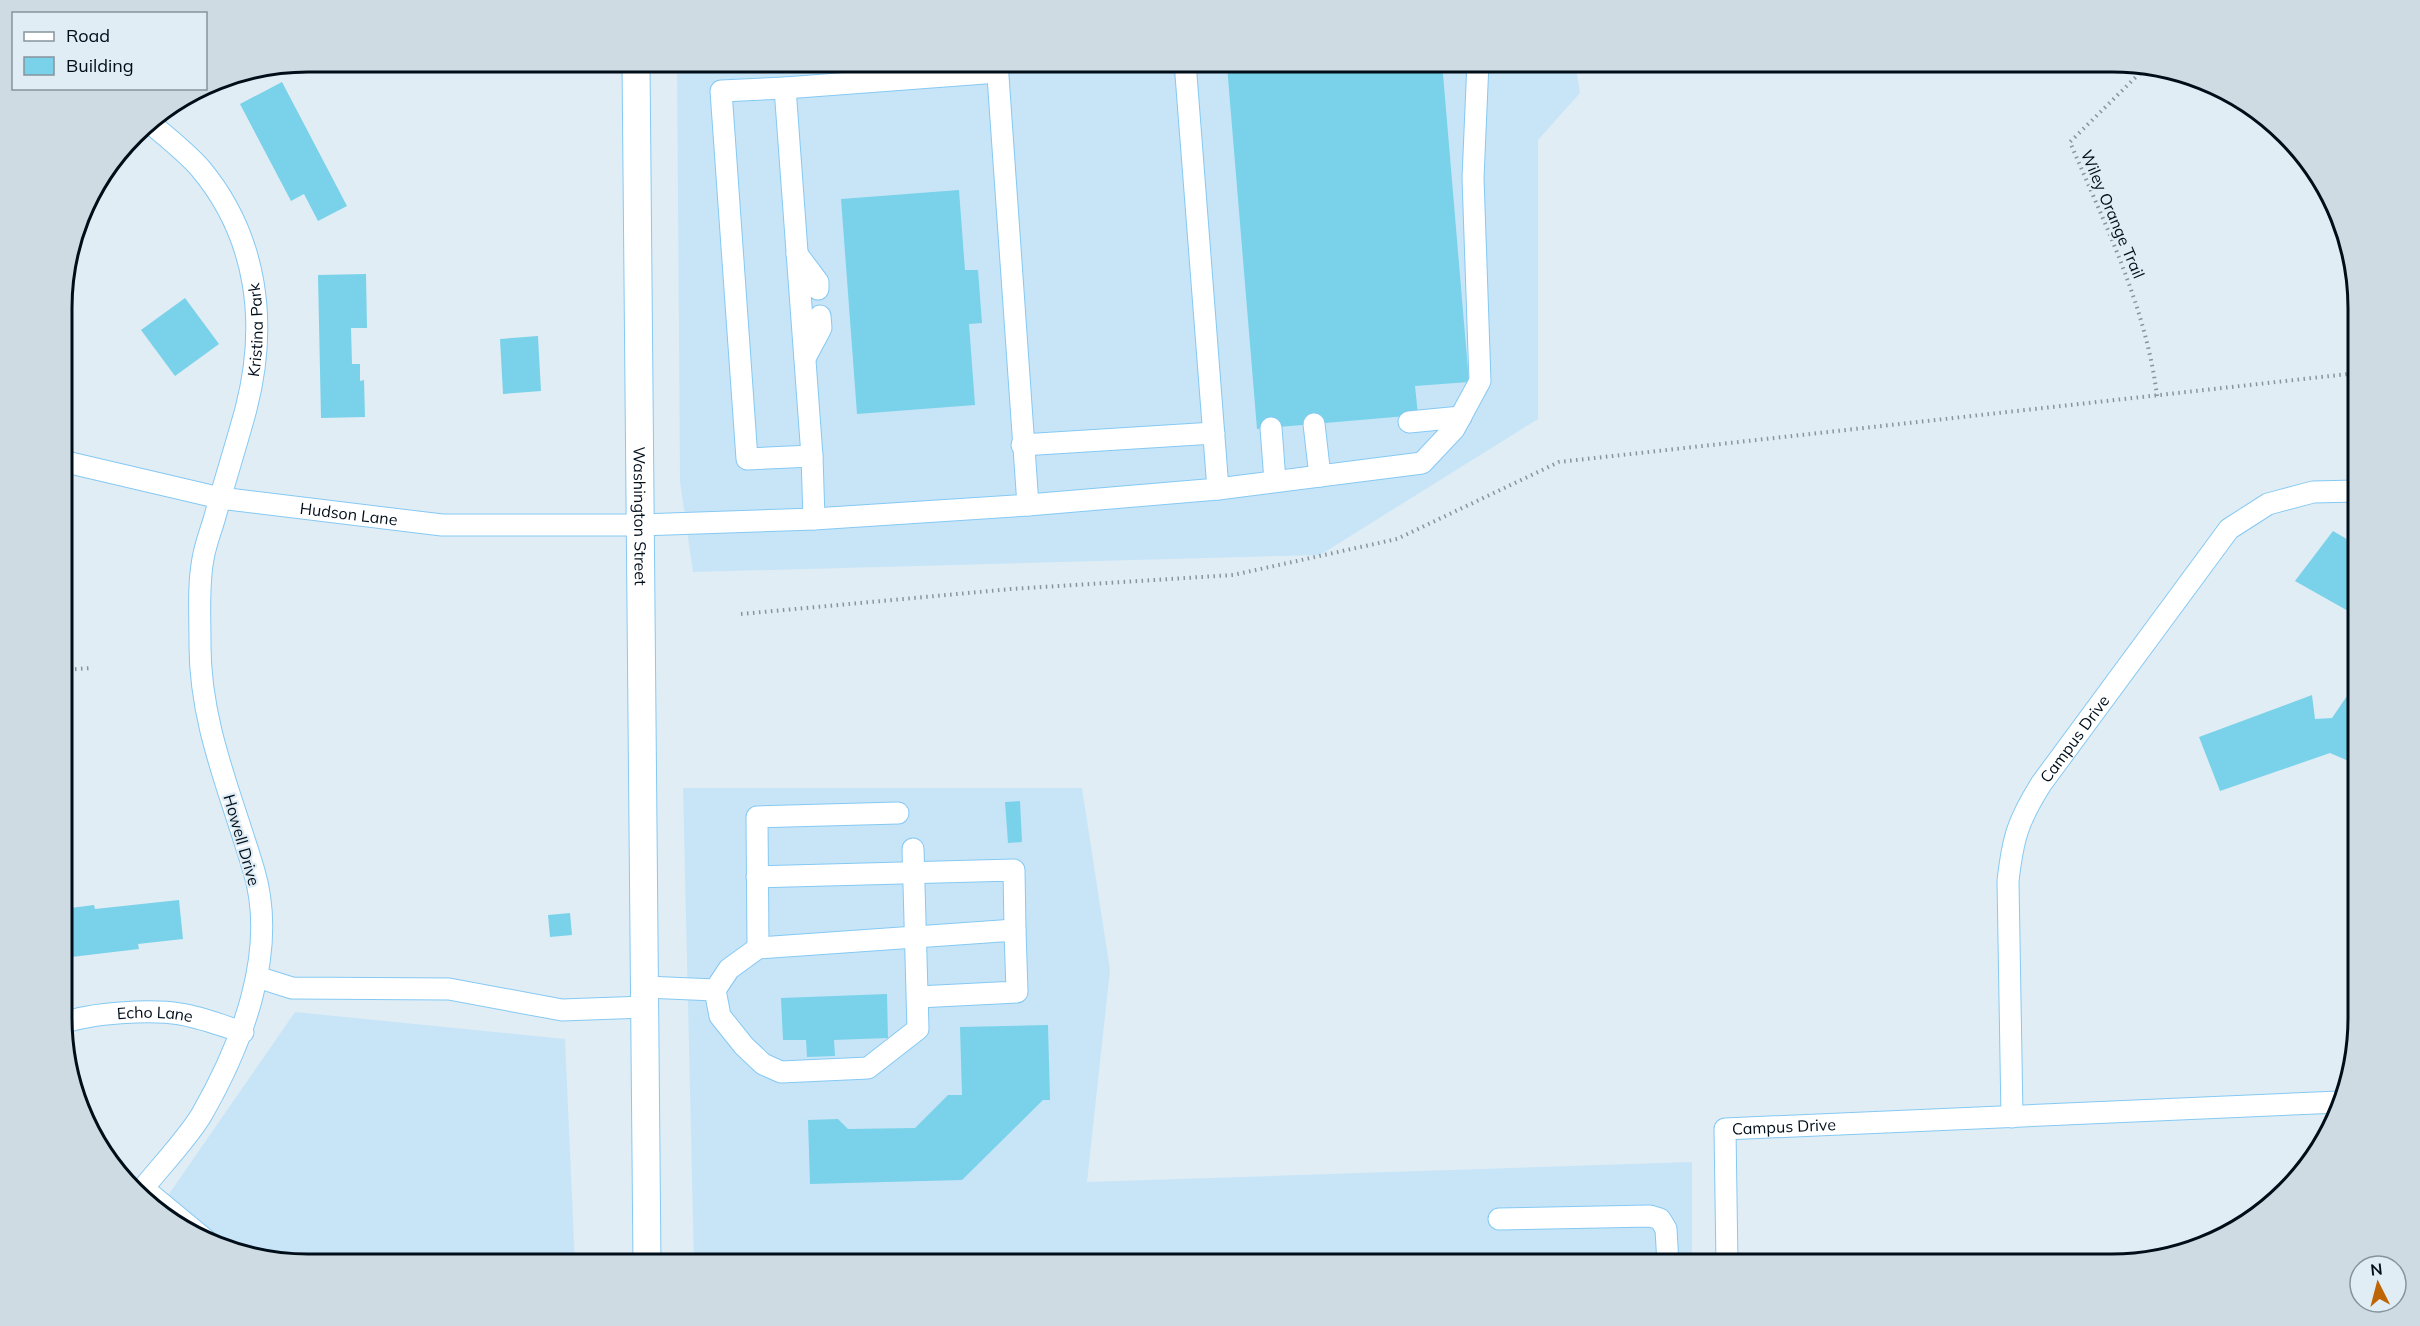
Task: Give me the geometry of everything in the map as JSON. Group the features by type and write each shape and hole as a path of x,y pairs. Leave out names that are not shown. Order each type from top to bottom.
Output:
{"main road":[{"name":"Washington Street","path":"636,72 647,1254"}],"street":[{"path":"812,456 747,459 721,91 785,88 947,72"},
{"path":"997,72 1028,505"},
{"path":"1186,72 1218,489"},
{"name":"Hudson Lane","path":"72,462 220,498 442,525 640,525 814,519 1028,505 1218,489 1422,463 1454,429 1480,381 1473,178 1478,72"},
{"path":"785,88 812,456 814,519"},
{"name":"Kristina Park","path":"156,128 199,168 225,205 247,251 256,296 256,350 246,406 220,498"},
{"path":"797,254 818,282 818,289"},
{"path":"804,359 820,328 820,316"},
{"path":"1409,422 1461,417"},
{"path":"1314,424 1320,476"},
{"path":"1271,428 1275,482"},
{"path":"1022,445 1214,433"},
{"name":"Campus Drive","path":"2012,1117 2008,880 2012,845 2023,814 2041,784 2229,529 2268,504 2313,492 2348,491"},
{"name":"Howell Drive","path":"144,1187 201,1116 243,1032 257,977 261,924 255,875 215,753 202,683 200,643 202,561 220,498"},
{"path":"758,948 757,817 898,813"},
{"path":"914,849 914,873 916,937 918,997 918,1029 868,1068 782,1072 763,1064 744,1046 720,1016 715,990 729,969 758,948 916,937 1015,930"},
{"path":"757,877 1014,870 1017,992 918,997"},
{"path":"257,977 292,988 449,989 562,1010 645,988 715,990"},
{"name":"Echo Lane","path":"72,1020 128,1013 179,1013 243,1032"},
{"name":"Campus Drive","path":"1726,1254 1725,1129 2332,1102"},
{"path":"1499,1219 1650,1216 1660,1219 1666,1229 1667,1254"}],"path":[{"name":"Wiley Orange Trail","path":"2139,74 2070,142 2128,279 2152,358 2157,396"},
{"path":"741,614 1011,589 1233,575 1397,539 1559,462 2348,374"},
{"path":"72,669 91,668"}],"shaded area":[{"path":"677,72 1577,72 1580,93 1538,140 1538,419 1320,555 693,572 680,482"},
{"path":"683,788 1082,788 1110,970 1087,1182 1692,1162 1692,1254 694,1254"},
{"path":"295,1012 565,1039 575,1254 278,1252 247,1246 218,1236 190,1222 162,1204"}],"building":[{"path":"1227,72 1443,72 1469,382 1415,386 1418,415 1257,429"},
{"path":"282,82 347,206 318,221 304,194 291,201 240,104"},
{"path":"959,190 965,270 978,270 982,323 969,324 975,405 857,414 841,199"},
{"path":"366,274 367,328 351,328 352,364 360,364 360,381 364,380 365,417 321,418 318,275"},
{"path":"185,298 219,344 175,376 141,330"},
{"path":"538,336 541,391 503,394 500,339"},
{"path":"2333,531 2348,540 2348,611 2295,581"},
{"path":"2312,695 2315,719 2332,718 2348,697 2348,761 2330,753 2220,791 2199,737"},
{"path":"1020,801 1022,842 1008,843 1005,802"},
{"path":"179,900 183,939 138,944 139,949 72,957 72,908 94,905 95,909"},
{"path":"570,913 572,935 550,937 548,915"},
{"path":"887,994 888,1038 834,1040 835,1056 807,1057 806,1040 783,1040 781,998"},
{"path":"1048,1025 1050,1100 1043,1100 962,1180 810,1184 808,1120 838,1119 848,1129 915,1128 948,1095 962,1095 960,1027"}]}
